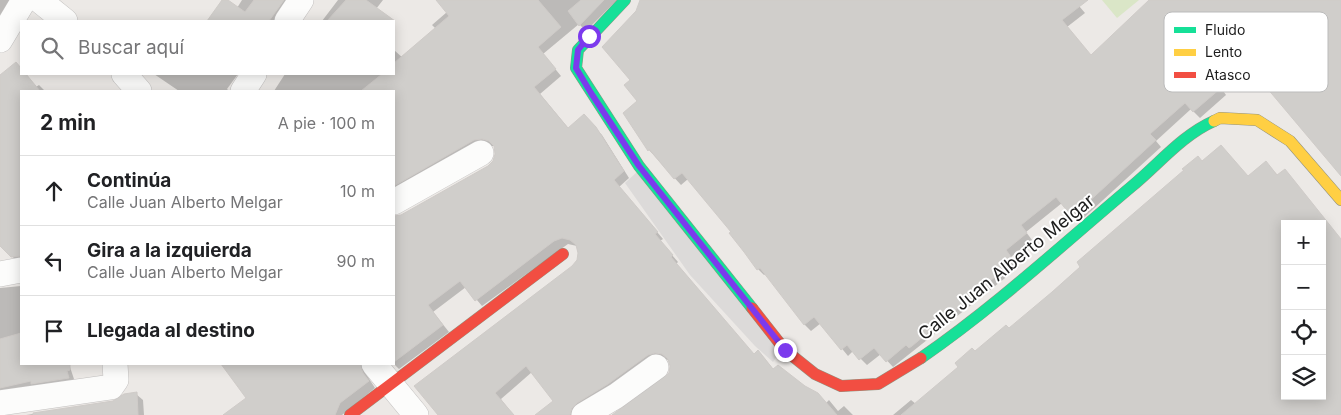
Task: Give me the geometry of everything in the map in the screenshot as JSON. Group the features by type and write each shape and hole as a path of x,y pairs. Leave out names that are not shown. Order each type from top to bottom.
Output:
{"street":[{"path":"0,40 24,0"},
{"path":"38,0 64,20"},
{"path":"288,20 300,0"},
{"name":"Calle Juan Alberto Melgar","path":"625,0 589,36 578,50 576,68 639,166 785,350 815,374 841,386 878,384 907,368 963,329 1139,181 1197,128 1220,118 1257,120 1290,141 1341,200"},
{"path":"125,75 138,90"},
{"path":"244,90 253,75"},
{"path":"395,201 481,153"},
{"path":"350,415 563,254"},
{"path":"0,403 77,404 112,387 116,380 115,365"},
{"path":"375,365 416,415"},
{"path":"584,415 616,396 656,367"}],"green space":[{"path":"1102,0 1139,0 1117,18"}],"shaded area":[{"path":"638,171 782,349 773,362 755,346 690,275 625,183"}],"building":[{"path":"222,0 228,0 245,12 254,0 284,0 270,20 208,20"},
{"path":"346,0 366,0 394,20 328,20"},
{"path":"436,0 538,0 561,27 538,47 556,69 534,87 568,128 584,114 596,127 624,171 614,180 658,232 655,234 673,255 671,257 754,354 758,350 773,369 778,365 805,386 818,393 837,415 612,415 669,373 668,359 662,354 655,353 648,355 608,384 577,403 572,408 570,415 535,415 553,401 526,366 495,393 514,415 438,415 414,386 572,266 577,260 578,253 576,245 570,240 562,238 554,241 475,301 460,281 428,305 443,325 395,361 395,216 401,215 488,166 493,161 495,154 494,146 489,141 482,139 474,140 395,185 395,90 362,90 381,75 395,75 395,62 449,16"},
{"path":"581,0 604,0 579,26 568,11"},
{"path":"640,0 1088,0 1062,20 1091,55 1149,0 1341,0 1341,176 1270,92 1328,92 1328,12 1164,12 1164,92 1216,92 1193,112 1185,103 1150,134 1156,140 1072,217 1056,197 1021,225 1027,233 1006,250 1014,261 912,346 909,348 906,345 886,362 874,348 859,360 847,345 841,350 814,317 804,325 760,268 757,270 729,233 731,232 682,173 674,179 649,149 648,151 623,113 637,101 624,85 630,80 602,47 636,11"},
{"path":"16,62 20,67 20,75 27,75 39,90 20,90 20,256 11,257 0,246 0,75"},
{"path":"1221,145 1248,176 1266,161 1277,175 1285,169 1326,220 1281,220 1281,400 1326,400 1326,220 1341,239 1341,415 901,415 958,367 955,363 972,348 975,351 1006,325 1009,328 1052,292 1080,267 1077,262 1198,156 1202,161"},
{"path":"20,333 20,365 70,365 70,370 67,371 69,378 31,384 31,381 0,388 0,339"},
{"path":"222,365 360,365 369,381 340,403 335,415 223,415 246,398"},
{"path":"137,392 138,415 33,415 33,413 113,401 124,394"}],"traffic: fast":[{"path":"625,0 578,50 576,68 639,166 752,308"},
{"path":"921,358 1028,275 1181,142 1214,121"}],"traffic: slow":[{"path":"1214,121 1220,118 1257,120 1290,141 1341,200"}],"traffic: jam":[{"path":"350,415 563,254"},
{"path":"752,308 785,350 815,374 841,386 878,384 921,358"}],"route":[{"path":"589,36 578,50 576,68 591,93 639,166 785,350"}]}
